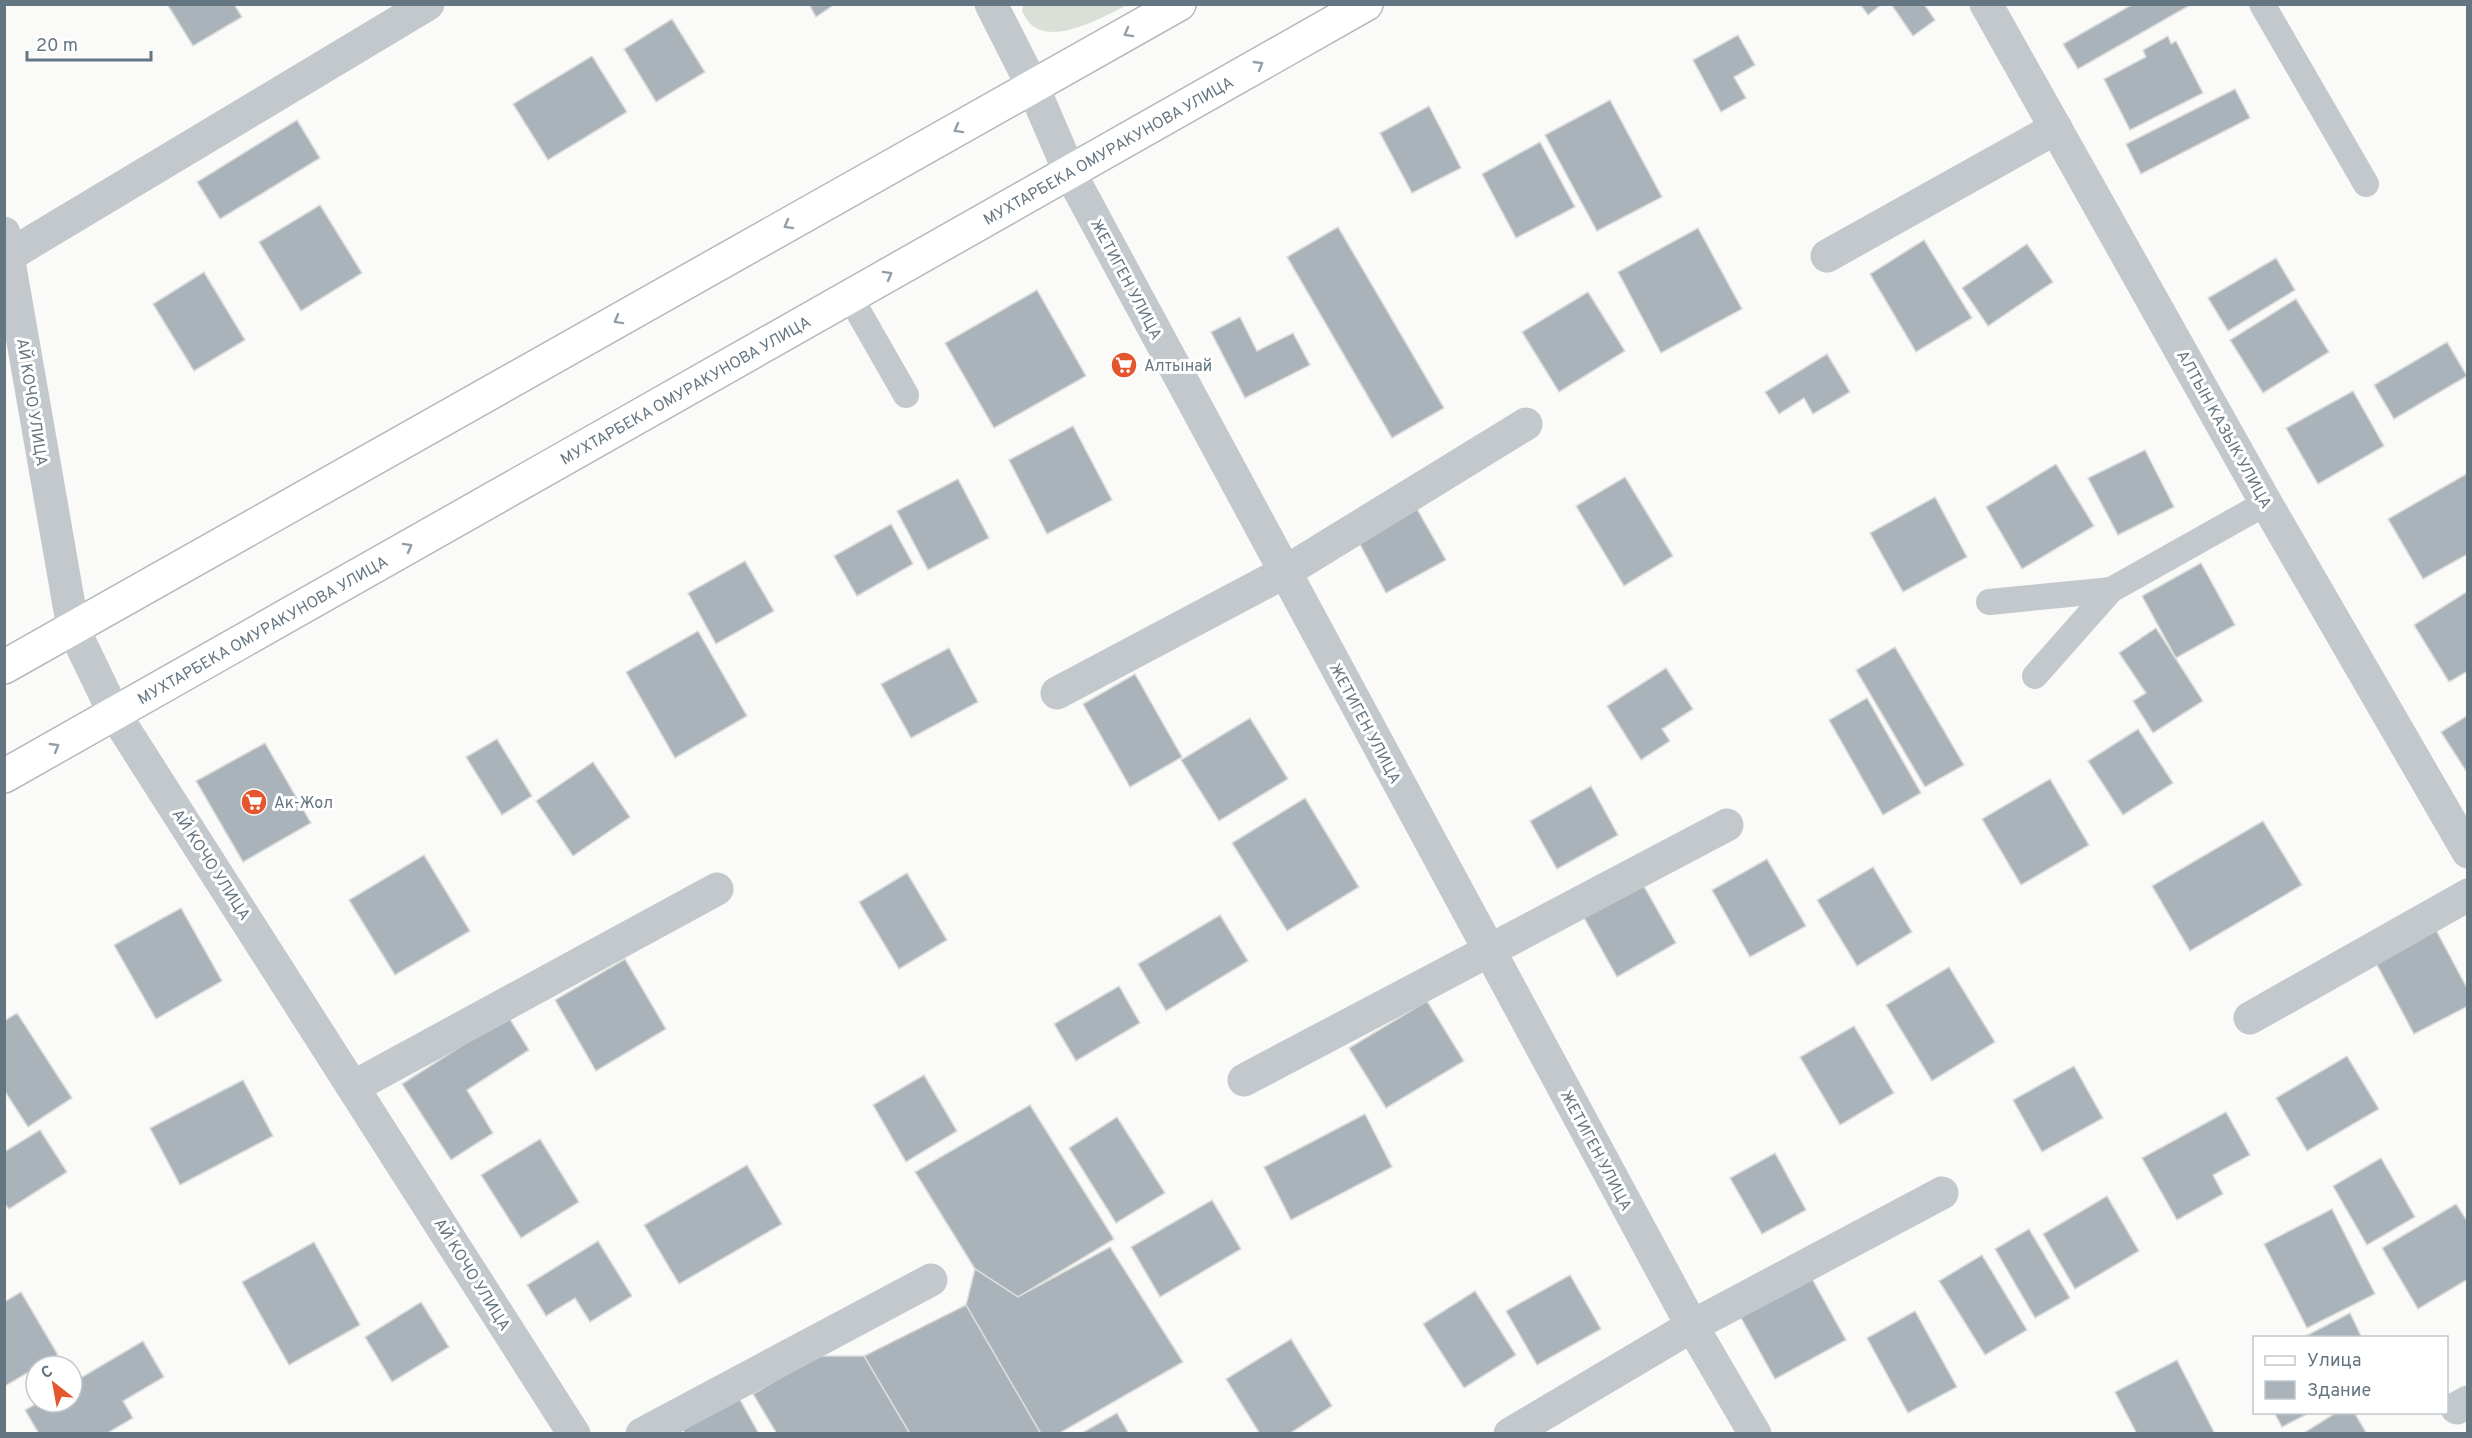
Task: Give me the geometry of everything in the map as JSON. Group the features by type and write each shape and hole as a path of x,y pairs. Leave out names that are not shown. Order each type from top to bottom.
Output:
{"main road":[{"path":"4,667 1179,4"},
{"name":"МУХТАРБЕКА ОМУРАКУНОВА УЛИЦА","path":"4,776 1366,4"}],"street":[{"path":"6,245 428,4"},
{"name":"ЖЕТИГЕН УЛИЦА","path":"991,4 1032,87 1070,173 1692,1326 1755,1434"},
{"name":"АЛТЫН КАЗЫК УЛИЦА","path":"1986,4 2266,503 2468,852"},
{"path":"1827,256 2056,128"},
{"name":"АЙ КОЧО УЛИЦА","path":"6,245 73,628 114,713 355,1086 574,1434"},
{"path":"1057,693 1285,572 1526,424"},
{"path":"1244,1080 1727,825"},
{"path":"355,1086 717,889"},
{"path":"2250,1018 2468,895"},
{"path":"1510,1434 1692,1326 1942,1193"},
{"path":"642,1434 931,1280"}],"lane":[{"path":"2262,4 2366,184"},
{"path":"850,297 906,394"},
{"path":"2035,676 2111,590 2266,503"},
{"path":"1989,602 2111,590"}],"shaded area":[{"path":"1023,4 1127,5 1081,26 1055,32 1043,31 1031,25 1022,11"}],"building":[{"path":"167,4 234,4 242,17 193,46"},
{"path":"809,4 835,4 816,17"},
{"path":"1860,4 1882,4 1868,15"},
{"path":"1891,4 1924,4 1935,20 1913,36"},
{"path":"2133,4 2192,4 2078,69 2063,44"},
{"path":"672,19 705,72 656,102 624,49"},
{"path":"1738,35 1755,65 1734,77 1746,98 1721,112 1693,60"},
{"path":"2168,36 2171,44 2176,41 2203,93 2130,130 2104,79 2146,57 2143,50"},
{"path":"592,56 627,112 548,160 513,104"},
{"path":"2235,89 2250,118 2141,174 2126,144"},
{"path":"1610,100 1662,197 1597,231 1545,135"},
{"path":"1429,106 1461,168 1412,193 1380,133"},
{"path":"297,120 320,158 220,219 197,182"},
{"path":"1540,142 1575,207 1516,238 1482,174"},
{"path":"320,205 362,273 301,311 259,242"},
{"path":"1338,227 1444,408 1392,438 1287,257"},
{"path":"1698,228 1742,309 1661,353 1618,272"},
{"path":"1924,240 1972,318 1916,352 1870,274"},
{"path":"2027,244 2053,282 1988,326 1962,288"},
{"path":"2276,258 2295,290 2228,331 2208,298"},
{"path":"204,272 245,340 194,371 153,304"},
{"path":"1037,290 1086,376 994,428 945,343"},
{"path":"1588,292 1625,351 1559,392 1522,332"},
{"path":"2296,299 2329,352 2263,393 2230,340"},
{"path":"1240,317 1257,351 1293,333 1310,365 1245,398 1211,332"},
{"path":"2447,342 2467,376 2394,419 2374,385"},
{"path":"1827,354 1850,392 1813,414 1804,398 1779,414 1765,392"},
{"path":"2353,391 2384,446 2318,484 2286,428"},
{"path":"1073,426 1112,500 1047,534 1009,460"},
{"path":"2145,450 2174,507 2118,535 2088,478"},
{"path":"2056,464 2094,526 2022,569 1986,507"},
{"path":"2468,473 2468,554 2423,579 2388,519"},
{"path":"1625,477 1673,556 1624,586 1576,506"},
{"path":"958,479 989,538 928,570 897,511"},
{"path":"1935,497 1967,557 1903,592 1870,533"},
{"path":"1413,502 1446,560 1386,593 1355,535"},
{"path":"891,524 913,564 857,596 834,556"},
{"path":"745,561 774,611 716,644 688,593"},
{"path":"2201,563 2235,625 2176,658 2142,596"},
{"path":"2468,591 2468,671 2449,682 2414,625"},
{"path":"2156,628 2203,701 2153,733 2133,701 2146,693 2119,653"},
{"path":"698,631 747,716 675,758 626,672"},
{"path":"1895,647 1964,765 1925,787 1856,670"},
{"path":"949,648 978,702 911,738 881,684"},
{"path":"1666,668 1693,709 1662,729 1670,741 1641,760 1607,706"},
{"path":"1135,674 1182,757 1130,787 1083,704"},
{"path":"1867,698 1921,793 1883,815 1829,720"},
{"path":"2468,715 2468,774 2441,732"},
{"path":"1250,718 1288,779 1219,821 1181,760"},
{"path":"2138,729 2173,783 2123,815 2088,761"},
{"path":"497,739 532,796 502,815 466,757"},
{"name":"Ак-Жол","path":"265,743 311,823 243,862 196,781"},
{"path":"593,762 630,817 573,856 536,801"},
{"path":"2050,779 2089,845 2021,885 1982,819"},
{"path":"1591,786 1618,835 1557,869 1530,821"},
{"path":"1305,798 1359,887 1287,931 1232,843"},
{"path":"2263,821 2302,885 2190,951 2152,886"},
{"path":"424,855 470,931 395,975 349,900"},
{"path":"1767,859 1806,926 1750,957 1712,890"},
{"path":"1873,867 1912,932 1857,966 1817,900"},
{"path":"907,873 947,940 899,969 859,902"},
{"path":"1641,881 1676,943 1617,977 1582,914"},
{"path":"181,908 222,981 156,1019 114,945"},
{"path":"1220,915 1248,961 1166,1011 1138,964"},
{"path":"2436,930 2468,990 2468,1006 2414,1034 2376,963"},
{"path":"625,959 666,1029 596,1071 555,1000"},
{"path":"1949,967 1995,1042 1932,1081 1886,1005"},
{"path":"1119,986 1140,1023 1076,1061 1054,1024"},
{"path":"1427,1001 1464,1061 1386,1108 1349,1048"},
{"path":"17,1013 72,1098 28,1127 4,1090 4,1021"},
{"path":"508,1016 529,1050 467,1090 493,1133 451,1160 402,1084"},
{"path":"1854,1026 1894,1093 1840,1125 1800,1057"},
{"path":"2347,1056 2379,1109 2307,1151 2276,1098"},
{"path":"2074,1066 2103,1118 2042,1152 2013,1100"},
{"path":"924,1075 957,1131 906,1162 873,1105"},
{"path":"243,1080 273,1136 180,1185 150,1128"},
{"path":"1030,1105 1114,1239 1018,1297 975,1269 915,1172"},
{"path":"2226,1112 2250,1155 2213,1175 2223,1194 2177,1220 2142,1158"},
{"path":"1365,1114 1392,1167 1291,1220 1264,1167"},
{"path":"1117,1117 1165,1193 1116,1223 1069,1148"},
{"path":"40,1130 67,1172 9,1209 4,1203 4,1152"},
{"path":"540,1139 579,1202 521,1238 481,1175"},
{"path":"1775,1153 1806,1210 1762,1234 1730,1178"},
{"path":"2381,1158 2415,1217 2367,1245 2333,1186"},
{"path":"747,1165 782,1224 679,1284 644,1225"},
{"path":"2107,1196 2139,1251 2075,1289 2043,1234"},
{"path":"1212,1200 1241,1249 1160,1297 1131,1247"},
{"path":"2456,1204 2468,1222 2468,1279 2418,1309 2382,1248"},
{"path":"2332,1209 2375,1294 2307,1328 2264,1244"},
{"path":"2029,1229 2070,1298 2035,1318 1995,1249"},
{"path":"598,1241 632,1296 590,1322 575,1298 546,1316 527,1285"},
{"path":"314,1242 360,1325 289,1365 242,1282"},
{"path":"1110,1247 1183,1362 1058,1434 1041,1434 966,1305 975,1269 1018,1297"},
{"path":"1982,1255 2027,1330 1985,1355 1939,1281"},
{"path":"1570,1275 1601,1329 1537,1365 1506,1311"},
{"path":"1811,1277 1846,1340 1775,1379 1740,1316"},
{"path":"1475,1291 1516,1355 1464,1388 1423,1324"},
{"path":"21,1292 57,1354 24,1354 24,1375 5,1386 4,1302"},
{"path":"421,1302 449,1347 392,1382 365,1337"},
{"path":"966,1305 1041,1434 910,1434 864,1356"},
{"path":"1915,1311 1957,1387 1908,1413 1867,1338"},
{"path":"2350,1313 2361,1336 2306,1336"},
{"path":"1291,1339 1332,1406 1289,1434 1260,1434 1226,1379"},
{"path":"143,1341 164,1377 123,1401 133,1418 106,1434 39,1434 27,1414 84,1414 84,1376"},
{"path":"818,1356 864,1356 910,1434 777,1434 753,1394"},
{"path":"2177,1360 2215,1434 2137,1434 2115,1392"},
{"path":"738,1396 759,1434 685,1434 682,1428"},
{"path":"1117,1413 1129,1434 1080,1434"},
{"path":"2275,1414 2307,1414 2282,1427"},
{"path":"2334,1414 2355,1414 2367,1434 2302,1434"}],"place":[{"name":"Алтынай","path":"1124,365"},
{"name":"Ак-Жол","path":"254,802"}]}
